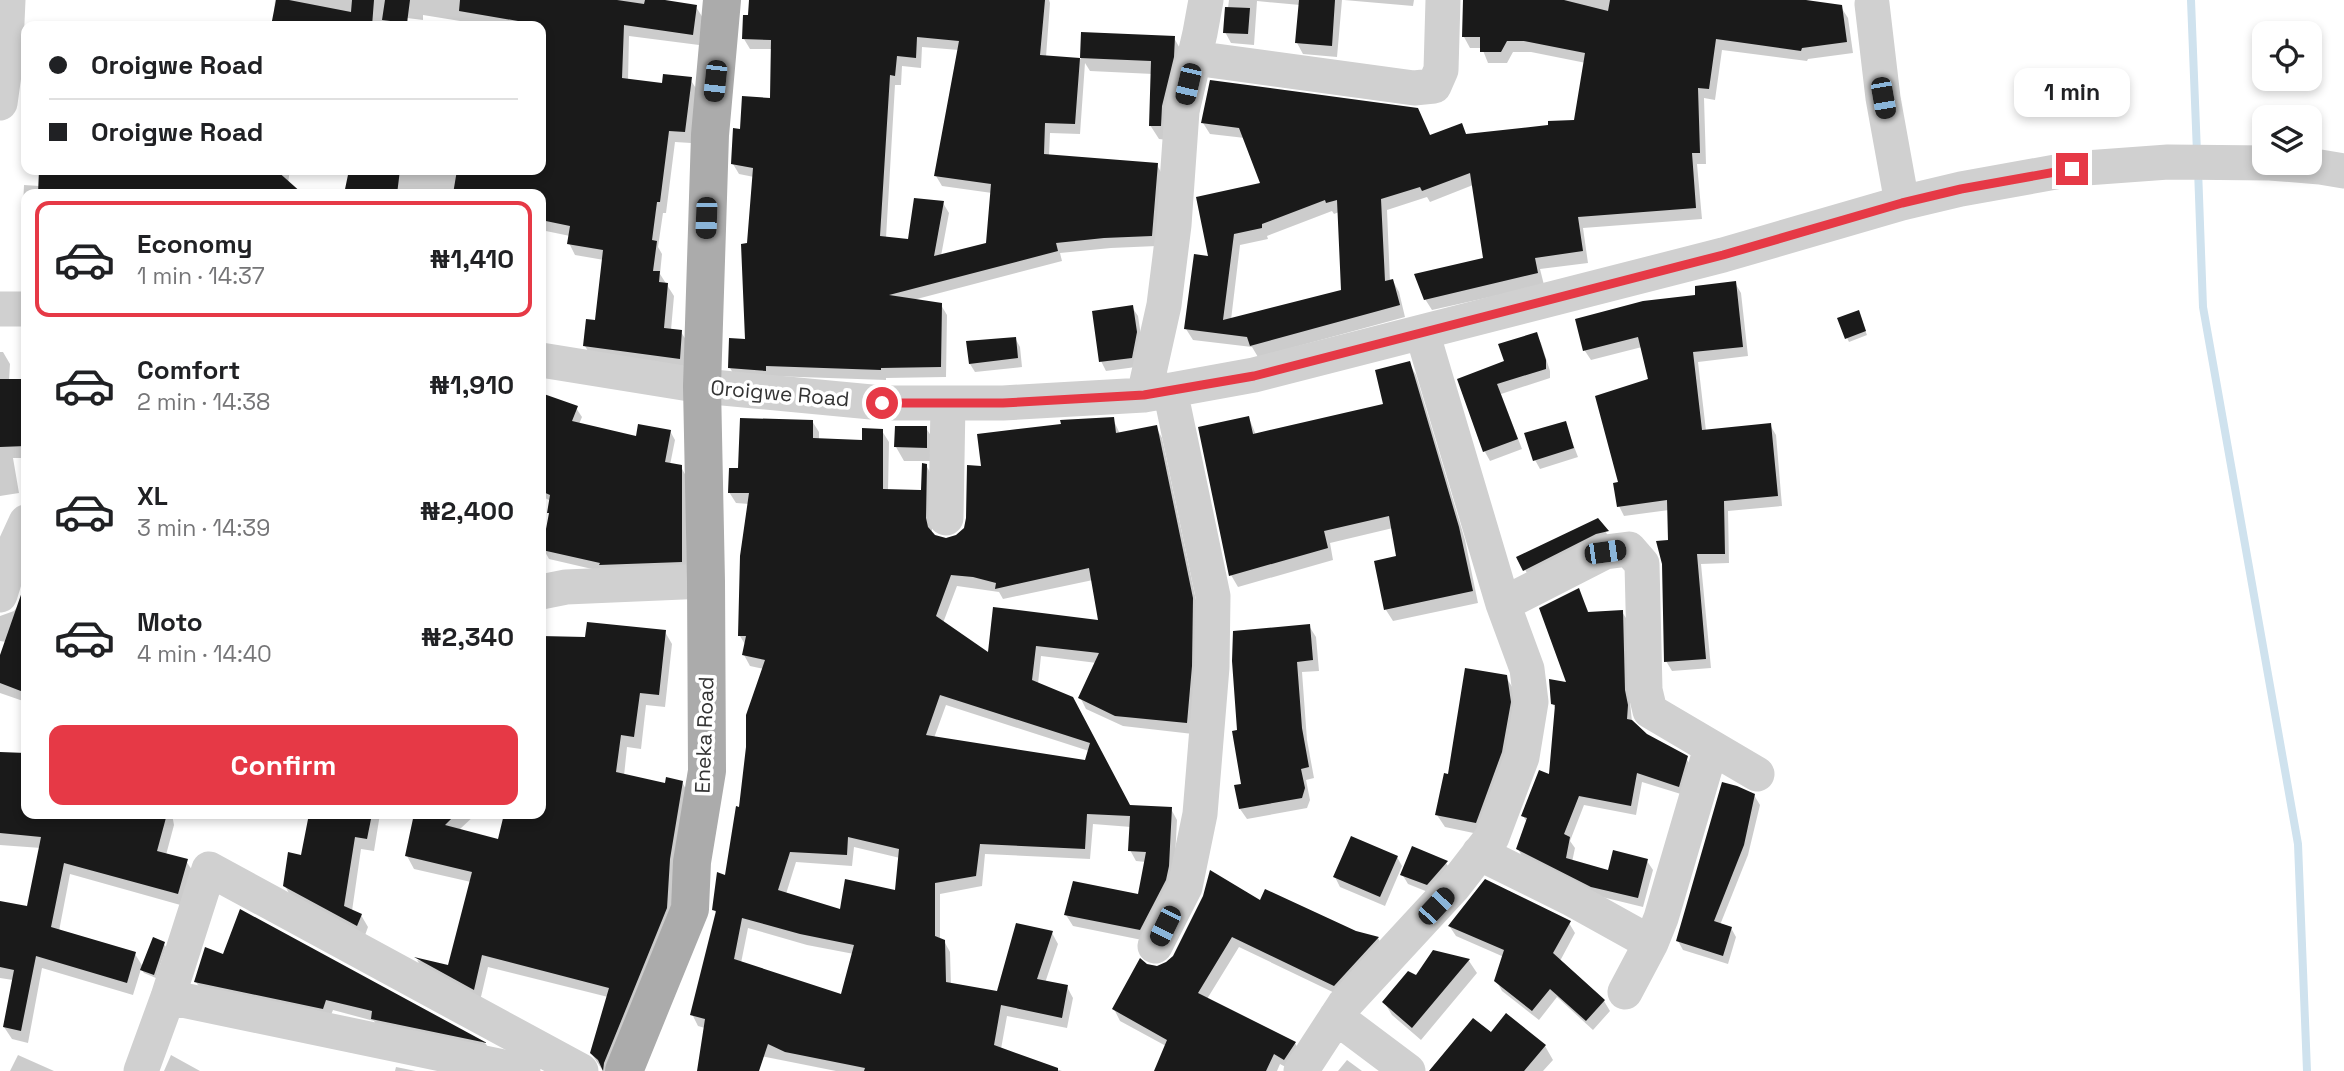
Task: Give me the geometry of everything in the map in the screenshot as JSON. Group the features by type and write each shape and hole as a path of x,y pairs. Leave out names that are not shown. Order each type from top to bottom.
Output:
{"main road":[{"name":"Eneka Road","path":"624,1071 690,909 692,862 707,771 702,386 710,135 723,0"}],"street":[{"path":"0,103 5,67 8,0"},
{"path":"1156,946 1185,887 1194,848 1200,814 1212,667 1213,596 1157,393 1182,111 1206,0"},
{"path":"1194,58 1414,88 1434,86 1441,70 1443,0"},
{"path":"1872,4 1883,98 1902,203"},
{"name":"Oroigwe Road","path":"546,361 702,386 882,403 1003,403 1157,393 1254,376 1723,255 1902,203 1961,189 2072,169 2168,162 2308,166 2344,171"},
{"path":"0,309 21,309"},
{"path":"1301,1071 1344,1005 1454,886 1492,837 1522,757 1531,702 1527,669 1503,604 1422,332"},
{"path":"946,518 948,403"},
{"path":"0,595 21,532"},
{"path":"1503,604 1605,552 1629,549 1642,564 1645,690 1650,711 1757,775"},
{"path":"546,591 566,586 706,581"},
{"path":"1625,992 1651,943 1675,874 1711,748"},
{"path":"1479,853 1570,898 1651,943"},
{"path":"141,1071 209,869 581,1071"},
{"path":"168,997 523,1071"},
{"path":"1336,1017 1408,1071"},
{"path":"446,1071 303,1046 478,1071"}],"building":[{"path":"276,0 351,12 352,0 374,0 372,21 272,21"},
{"path":"385,0 410,0 407,21 382,20"},
{"path":"460,0 617,0 644,4 645,0 665,0 697,5 693,35 624,25 622,78 662,83 663,74 692,77 685,132 669,131 652,240 657,241 653,271 660,271 659,282 668,283 664,328 682,330 680,359 583,346 586,319 595,320 603,250 567,244 570,226 546,221 546,189 454,189 456,175 546,175 546,21 518,21 459,11"},
{"path":"749,0 1045,0 1040,55 1080,58 1075,124 1045,123 1044,154 1158,163 1152,236 1056,243 1058,251 889,295 942,303 941,367 881,370 766,366 766,371 728,368 729,338 745,339 741,244 747,243 753,168 731,164 733,128 740,129 742,96 770,98 771,40 742,39 743,15 748,15","holes":["917,37 959,41 934,176 991,184 986,243 934,256 944,201 914,198 908,239 880,236 890,75 895,76 897,56 916,58"]},
{"path":"1299,0 1335,0 1332,46 1295,43"},
{"path":"1463,0 1564,0 1608,11 1610,0 1806,0 1842,5 1847,42 1802,48 1801,51 1716,39 1709,89 1698,88 1700,153 1692,153 1696,208 1578,217 1583,251 1535,258 1538,273 1424,300 1414,274 1483,258 1470,173 1422,191 1420,187 1381,199 1385,281 1393,279 1400,305 1250,346 1247,337 1184,329 1194,254 1208,256 1196,197 1260,183 1239,128 1201,123 1210,80 1418,108 1430,135 1462,123 1466,134 1548,125 1548,121 1574,120 1585,53 1524,41 1507,41 1501,52 1480,52 1480,37 1462,37","holes":["1325,200 1326,203 1337,200 1341,290 1223,320 1234,234 1262,228 1262,224"]},
{"path":"1225,7 1250,8 1248,34 1223,33"},
{"path":"1081,32 1175,36 1174,57 1162,106 1161,126 1149,126 1151,61 1080,58"},
{"path":"39,175 282,175 297,189 38,189"},
{"path":"348,175 399,175 398,189 345,189"},
{"path":"1736,281 1743,347 1693,352 1702,430 1771,423 1778,496 1724,501 1725,554 1697,554 1706,659 1664,662 1662,564 1656,541 1668,540 1667,500 1617,507 1613,483 1618,482 1595,396 1648,379 1638,337 1583,351 1575,319 1643,301 1695,295 1695,286"},
{"path":"1133,305 1137,332 1132,358 1099,362 1092,311"},
{"path":"1859,310 1866,331 1845,339 1837,318"},
{"path":"1537,332 1546,360 1546,369 1497,384 1518,439 1483,452 1457,379 1504,361 1498,344"},
{"path":"1016,337 1018,358 969,364 966,341"},
{"path":"1410,361 1459,527 1473,591 1384,610 1374,561 1396,556 1389,516 1324,531 1328,548 1229,576 1198,427 1249,416 1253,434 1383,404 1375,370"},
{"path":"0,379 21,379 21,446 0,447"},
{"path":"546,395 578,406 572,421 636,436 638,424 671,430 665,462 682,465 682,562 599,565 600,563 546,551 550,495 546,493"},
{"path":"1114,417 1116,433 1157,425 1193,598 1192,666 1187,723 1115,716 1078,698 1099,653 1036,646 1032,680 1073,697 1130,805 1172,807 1166,880 1140,930 1064,915 1073,881 1138,894 1146,852 1128,851 1130,816 1087,814 1085,849 980,844 976,876 935,883 935,936 945,940 946,982 997,991 1016,923 1053,931 1037,979 1068,985 1062,1018 1001,1005 994,1045 1058,1068 1058,1071 864,1071 865,1068 785,1052 768,1044 759,1071 697,1071 705,1019 690,1015 716,911 712,910 717,872 725,875 736,806 739,807 746,747 746,715 765,660 742,655 746,636 738,636 740,556 749,493 728,493 729,468 738,468 740,418 813,420 813,438 862,440 862,428 883,429 883,489 921,490 922,463 927,464 928,527 935,535 946,538 956,535 964,528 967,465 981,466 977,434 1061,424 1060,420","holes":["1089,568 1098,620 993,607 988,652 936,616 951,575 996,583 995,589","940,695 1090,743 1085,760 926,735","848,837 899,849 895,890 845,879 840,909 778,890 790,852 847,855","742,918 854,945 841,994 734,959"]},
{"path":"1566,421 1574,448 1533,461 1524,433"},
{"path":"895,426 927,426 927,448 894,447"},
{"path":"1598,518 1609,531 1596,534 1523,571 1516,557"},
{"path":"1579,588 1588,612 1623,610 1627,719 1632,720 1647,734 1688,756 1679,787 1637,773 1631,806 1579,796 1564,834 1570,837 1566,858 1608,870 1613,850 1648,859 1638,898 1591,887 1516,849 1527,818 1521,816 1539,770 1549,774 1555,705 1551,704 1549,679 1566,682 1539,608"},
{"path":"21,595 21,691 0,683 0,655"},
{"path":"587,622 666,630 659,695 640,693 634,737 621,735 616,772 665,783 666,777 683,781 670,859 667,908 603,1071 598,1060 590,1053 609,988 482,955 474,990 414,957 448,965 472,872 405,856 413,819 451,819 445,825 498,839 503,819 546,819 546,636 585,637"},
{"path":"1310,624 1313,660 1297,662 1302,728 1309,767 1301,769 1305,788 1302,798 1239,809 1234,785 1241,784 1232,731 1237,730 1232,661 1233,631"},
{"path":"1465,668 1507,675 1511,702 1502,752 1476,823 1435,815 1444,773 1448,774"},
{"path":"0,752 21,753 21,819 166,819 157,851 188,859 178,894 64,863 51,927 136,952 127,983 36,956 21,1031 3,1027 14,970 0,967 0,901 27,906 41,837 0,833"},
{"path":"1722,782 1755,794 1744,845 1714,921 1732,927 1723,956 1676,941"},
{"path":"308,819 371,819 367,839 355,837 344,906 362,914 357,926 283,886 288,852 301,855"},
{"path":"1351,836 1398,856 1380,897 1333,877"},
{"path":"1412,846 1448,861 1427,885 1400,875"},
{"path":"1210,870 1260,900 1265,889 1356,931 1379,937 1334,986 1232,937 1198,993 1296,1042 1284,1060 1274,1054 1266,1071 1154,1071 1167,1040 1112,1009 1140,958 1147,964 1157,966 1173,956 1203,896"},
{"path":"1485,879 1571,921 1553,953 1605,1000 1586,1021 1550,989 1532,1011 1494,981 1504,950 1448,926"},
{"path":"240,909 487,1043 371,1019 372,1011 326,1000 323,1009 194,982 205,947 223,954"},
{"path":"153,937 165,942 154,975 140,970"},
{"path":"1433,950 1470,959 1412,1028 1382,1002 1408,971 1416,975"},
{"path":"1506,1013 1546,1045 1524,1071 1429,1071 1473,1018 1491,1032"}],"waterway":[{"path":"2191,0 2197,153"},
{"path":"2198,169 2203,307 2298,844 2307,1071"}],"route":[{"path":"882,403 1003,403 1144,395 1254,376 1723,255 1902,203 1961,189 2072,169"}]}
